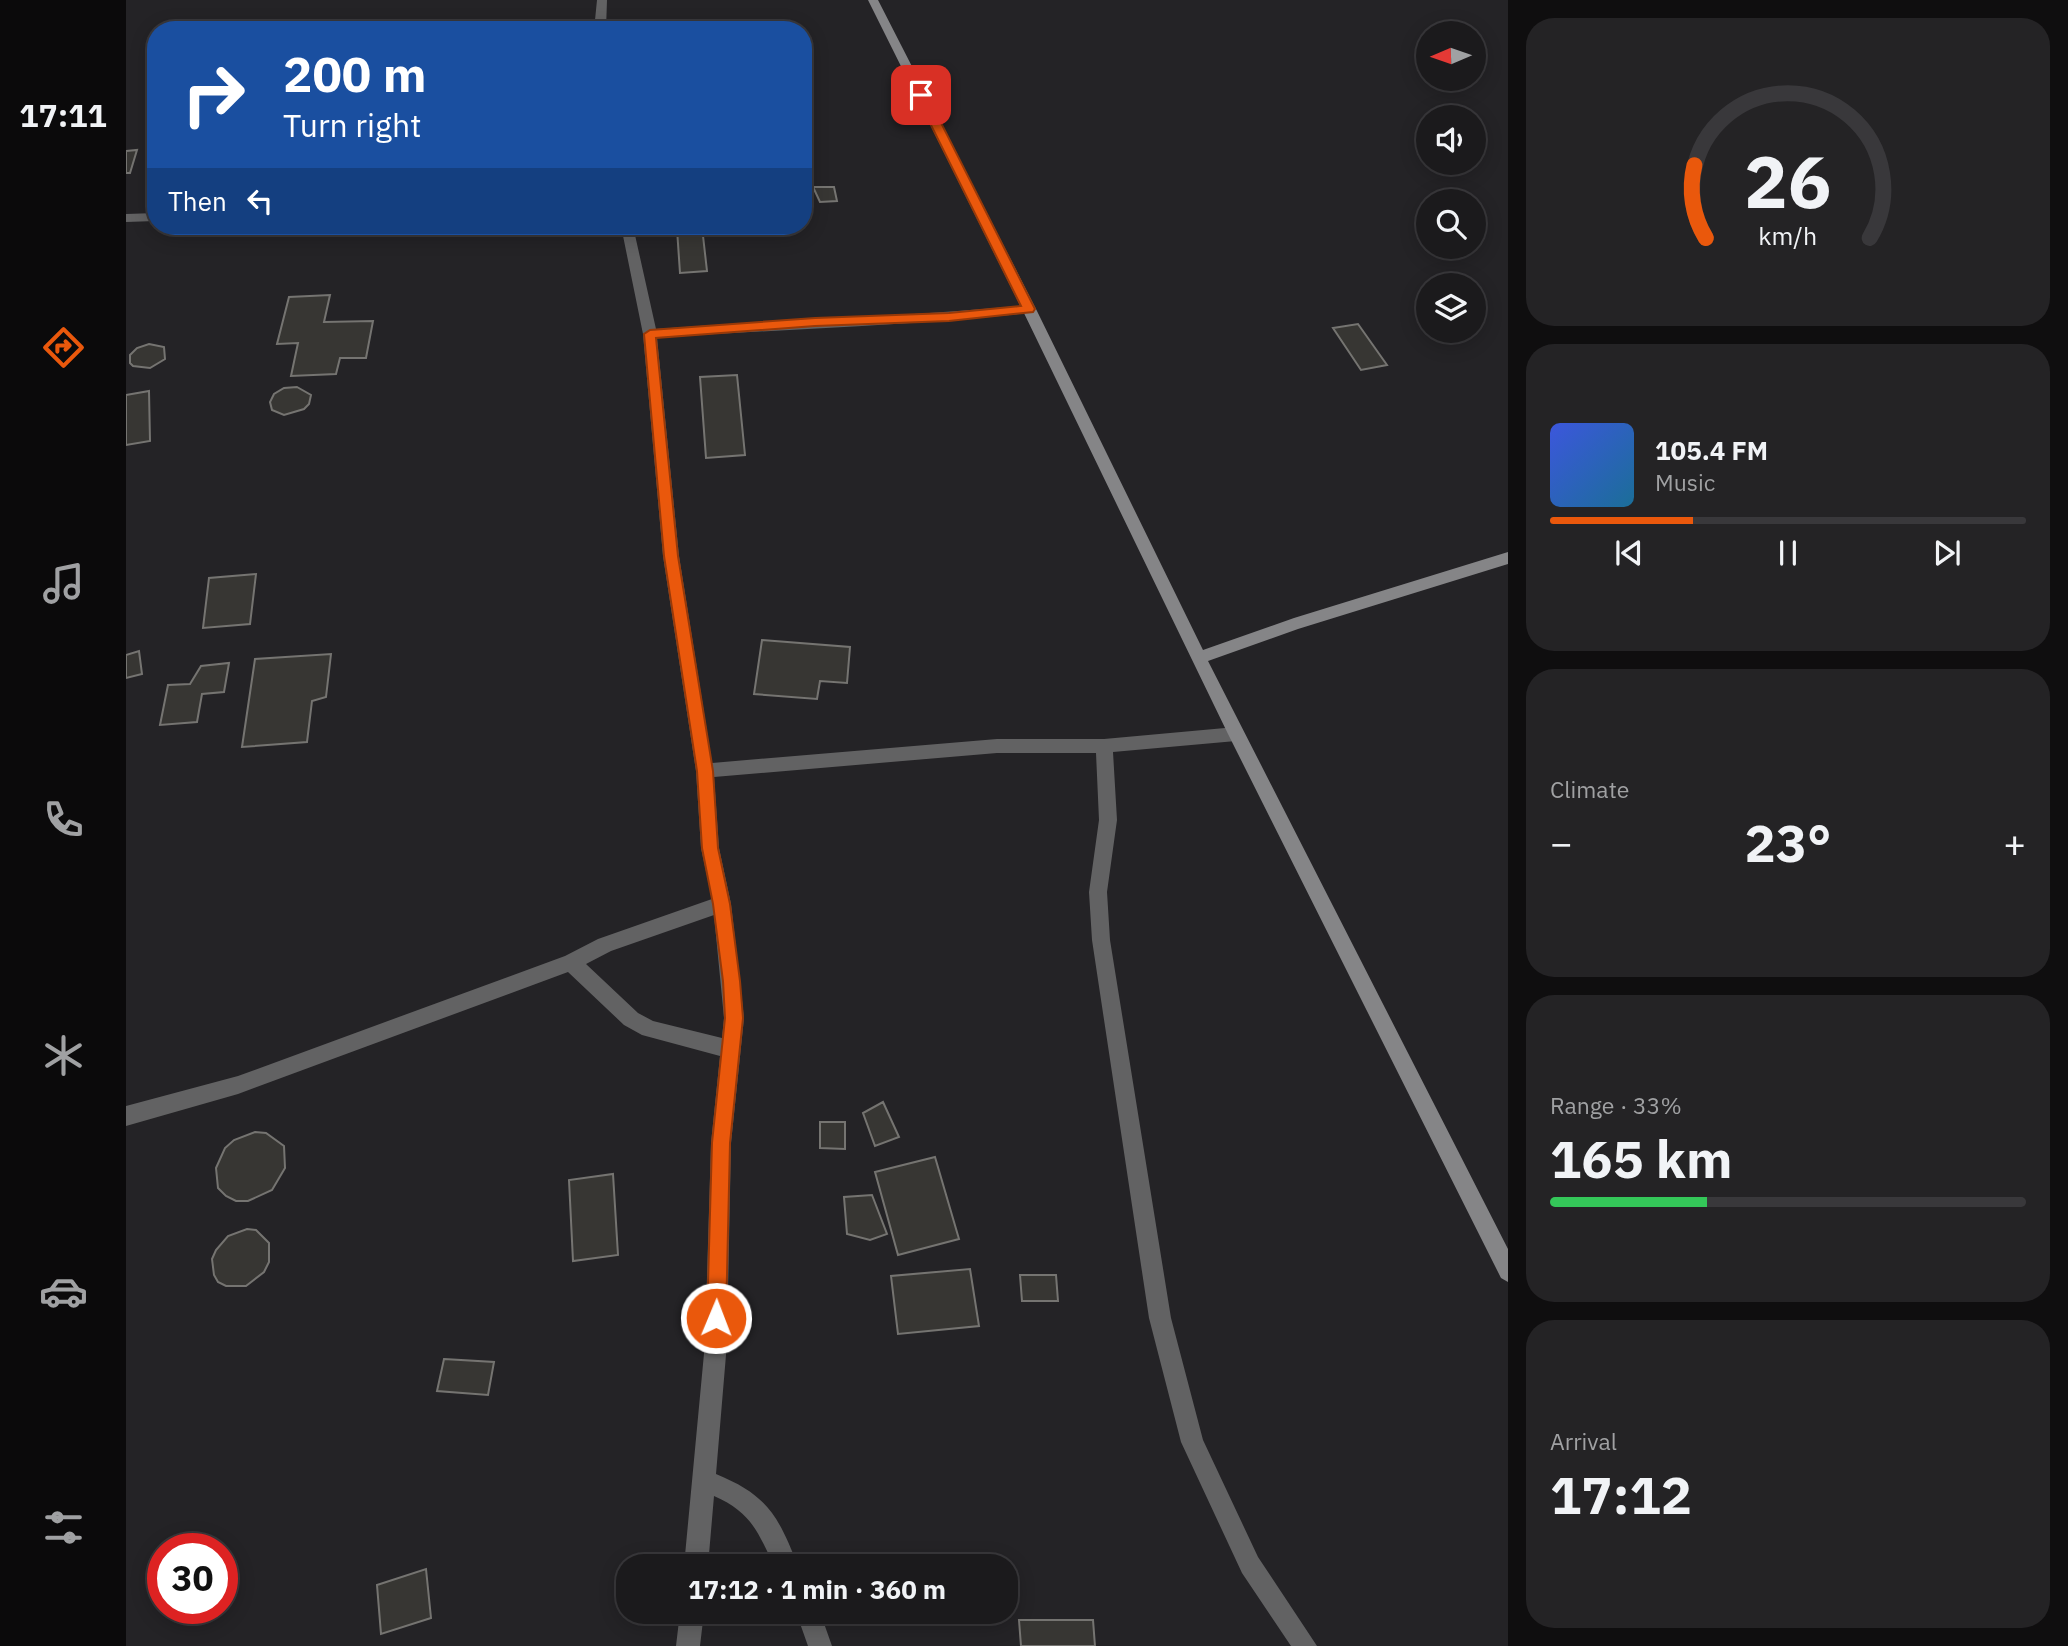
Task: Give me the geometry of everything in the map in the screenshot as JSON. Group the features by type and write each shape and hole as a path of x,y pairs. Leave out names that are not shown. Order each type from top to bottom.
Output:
{"main road":[{"path":"873,0 1029,309 1201,657 1236,734 1508,1271"},
{"path":"1201,657 1294,624 1508,558"}],"street":[{"path":"601,21 602,0"},
{"path":"126,218 147,217"},
{"path":"629,235 650,334 671,556 705,771 710,848 722,904 734,1018 721,1143 716,1343 697,1554"},
{"path":"650,334 815,322 949,317 1029,309"},
{"path":"705,771 997,746 1062,744 1104,747 1236,734"},
{"path":"1104,747 1108,820 1098,892 1101,940 1160,1318 1192,1442 1250,1564 1304,1646"},
{"path":"126,1116 238,1085 571,962 605,945 722,904"},
{"path":"571,962 631,1018 649,1029 731,1049"},
{"path":"705,1481 734,1493 762,1516 780,1554"},
{"path":"688,1646 691,1624"},
{"path":"812,1624 820,1646"}],"building":[{"path":"137,150 130,173 126,173 126,151"},
{"path":"813,187 834,187 837,201 820,202"},
{"path":"677,235 703,235 707,271 680,273"},
{"path":"330,295 324,322 373,321 366,358 340,358 336,374 291,376 298,343 277,344 289,297"},
{"path":"1358,324 1387,365 1361,370 1333,328"},
{"path":"149,344 164,347 165,359 150,368 133,366 130,363 130,355 137,348"},
{"path":"737,375 745,455 706,458 700,377"},
{"path":"297,387 311,395 309,404 304,409 284,415 272,410 270,402 274,394 284,388"},
{"path":"149,391 150,441 126,445 126,395"},
{"path":"256,574 250,624 203,628 209,578"},
{"path":"762,640 850,647 847,683 820,681 817,699 754,694"},
{"path":"139,651 142,674 126,678 126,655"},
{"path":"331,654 326,697 312,701 307,742 242,747 255,659"},
{"path":"229,663 224,692 202,694 197,722 160,725 168,685 190,684 201,666"},
{"path":"883,1102 899,1137 875,1146 863,1113"},
{"path":"820,1122 845,1122 845,1149 820,1148"},
{"path":"255,1132 266,1133 284,1146 285,1168 272,1190 248,1201 236,1201 218,1188 216,1168 225,1148 234,1140"},
{"path":"935,1157 959,1239 898,1255 875,1172"},
{"path":"613,1174 618,1255 573,1261 569,1180"},
{"path":"872,1195 887,1234 870,1240 847,1234 844,1197"},
{"path":"247,1229 256,1230 269,1243 269,1262 264,1272 246,1286 226,1286 218,1282 214,1275 212,1259 228,1236"},
{"path":"970,1269 979,1326 898,1334 891,1276"},
{"path":"1020,1275 1056,1275 1058,1301 1022,1301"},
{"path":"444,1359 494,1362 488,1395 437,1391"},
{"path":"426,1569 431,1618 381,1634 377,1585"},
{"path":"1019,1620 1093,1620 1095,1646 1021,1646"}],"route":[{"path":"716,1318 721,1143 734,1018 732,981 722,904 710,848 705,771 671,556 650,334 815,322 949,317 1029,309 921,95"}]}
